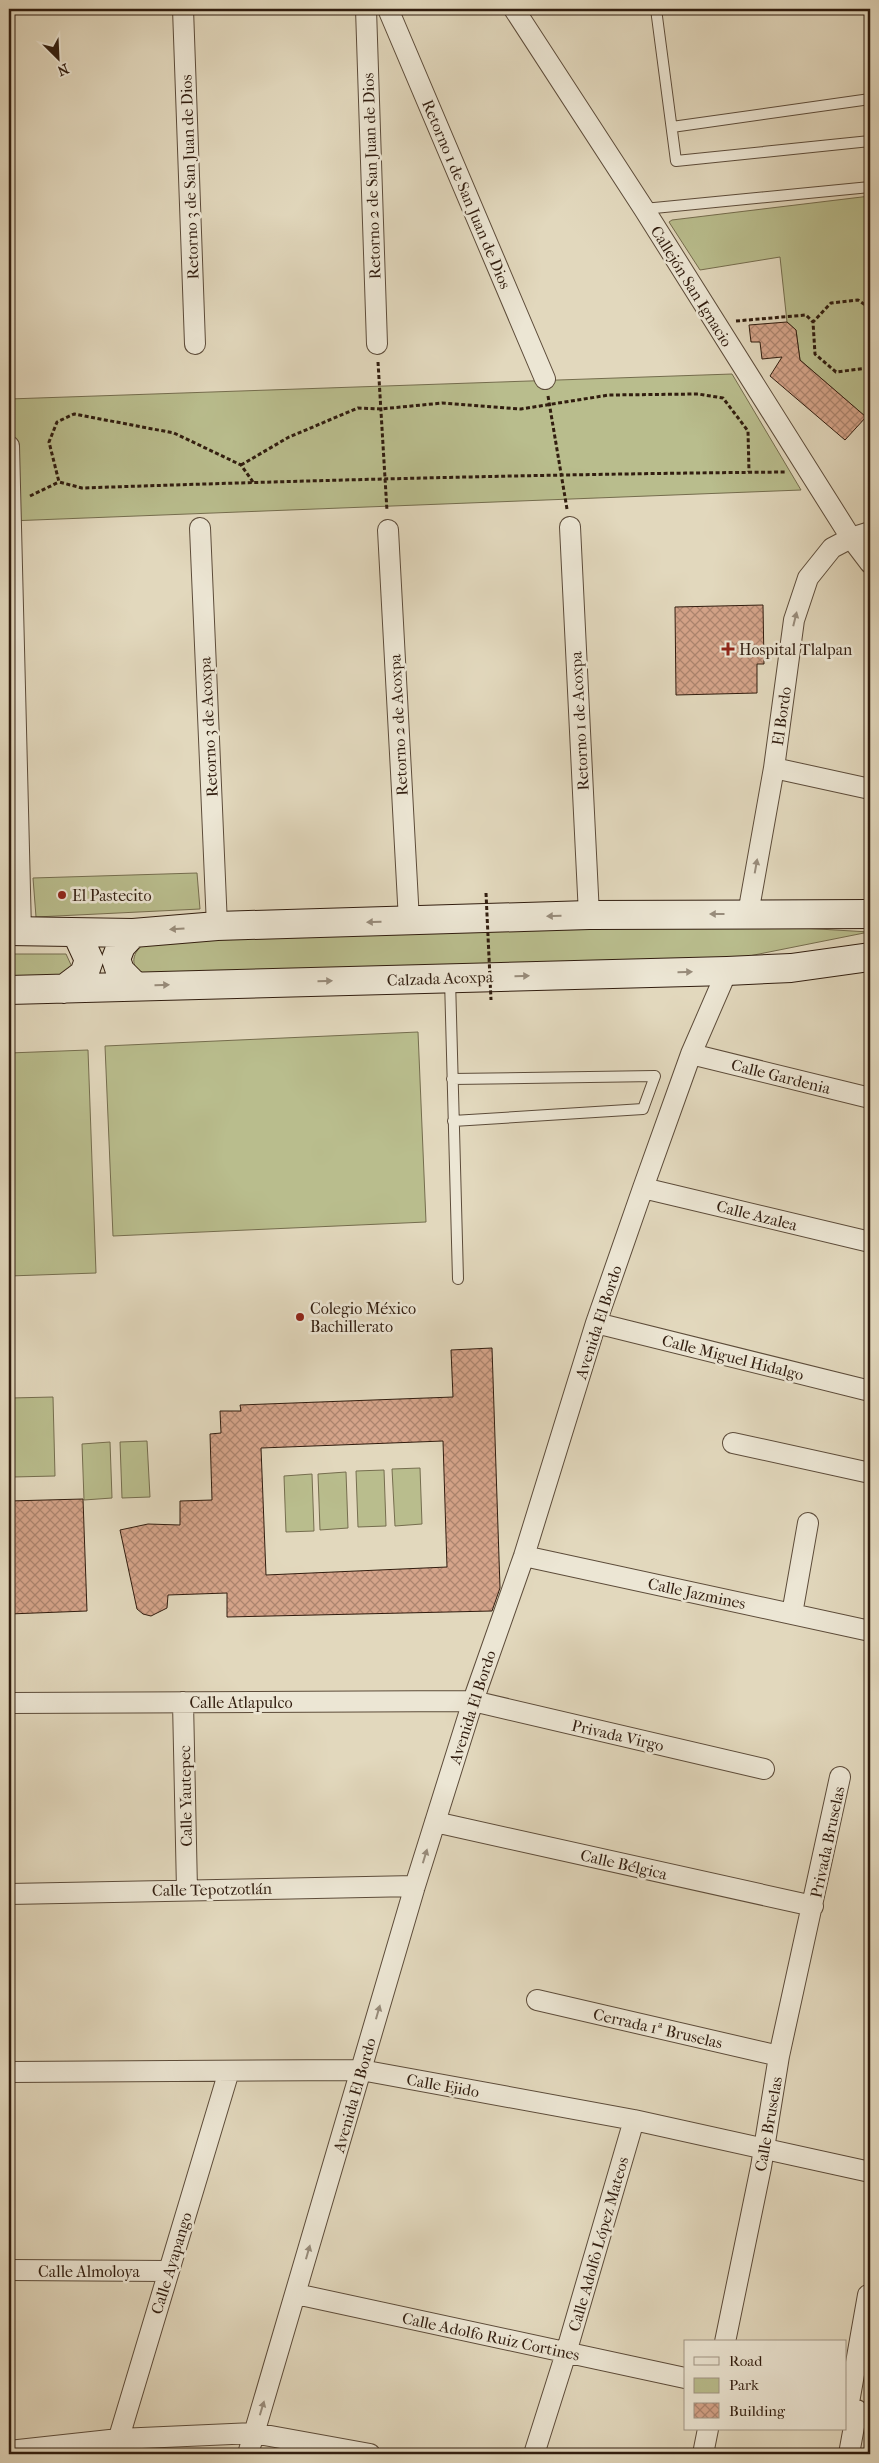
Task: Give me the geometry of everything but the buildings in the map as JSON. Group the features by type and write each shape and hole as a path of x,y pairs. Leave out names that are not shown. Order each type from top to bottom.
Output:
{"main road":[{"path":"748,914 827,898 870,896"},
{"path":"15,931 77,934 133,933 217,926 589,915 870,914"},
{"path":"133,933 121,946 116,959 120,971 136,986"},
{"path":"64,988 84,974 89,960 77,934"},
{"name":"Calzada Acoxpa","path":"9,990 726,971 791,968 870,957"},
{"path":"791,968 850,977 870,976"}],"street":[{"name":"Retorno 3 de San Juan de Dios","path":"183,9 195,344"},
{"name":"Retorno 2 de San Juan de Dios","path":"366,9 377,344"},
{"name":"Retorno 1 de San Juan de Dios","path":"388,9 545,379"},
{"name":"Callejón San Ignacio","path":"514,9 644,209 851,538 870,563"},
{"path":"9,446 15,931"},
{"name":"Retorno 1 de Acoxpa","path":"570,526 589,915"},
{"name":"Retorno 3 de Acoxpa","path":"200,528 217,926"},
{"name":"Retorno 2 de Acoxpa","path":"388,530 408,921"},
{"name":"El Bordo","path":"748,914 774,768 794,620 808,578 832,548 851,538 870,532"},
{"path":"774,768 870,789"},
{"name":"Avenida El Bordo","path":"248,2454 415,1886 473,1701 524,1556 596,1323 691,1054 726,971"},
{"name":"Calle Gardenia","path":"691,1054 870,1098"},
{"name":"Calle Azalea","path":"643,1188 870,1242"},
{"name":"Calle Miguel Hidalgo","path":"596,1323 870,1392"},
{"path":"733,1443 870,1473"},
{"path":"792,1614 808,1523"},
{"name":"Calle Jazmines","path":"524,1556 870,1631"},
{"name":"Calle Atlapulco","path":"9,1702 473,1701"},
{"name":"Privada Virgo","path":"473,1701 764,1768"},
{"name":"Calle Yautepec","path":"183,1702 187,1890"},
{"name":"Privada Bruselas","path":"813,1906 840,1777"},
{"name":"Calle Bélgica","path":"435,1822 813,1906"},
{"name":"Calle Tepotzotlán","path":"9,1894 415,1886"},
{"name":"Calle Bruselas","path":"725,2340 764,2148 779,2056 813,1906"},
{"name":"Cerrada 1ª Bruselas","path":"537,2000 779,2056"},
{"name":"Calle Ejido","path":"9,2072 361,2070 634,2120 870,2172"},
{"name":"Calle Ayapango","path":"116,2446 229,2071"},
{"name":"Calle Adolfo López Mateos","path":"534,2454 566,2353 634,2120"},
{"name":"Calle Almoloya","path":"9,2270 168,2271"},
{"name":"Calle Adolfo Ruiz Cortines","path":"296,2294 684,2378"},
{"path":"849,2454 868,2295"},
{"path":"703,2454 708,2430"},
{"path":"9,2451 116,2446 254,2433 370,2454"}],"lane":[{"path":"656,9 676,161 870,141"},
{"path":"672,127 870,99"},
{"path":"644,209 870,187"},
{"path":"450,978 458,1279"},
{"path":"452,1078 655,1076 642,1109 453,1121"}],"path":[{"path":"813,322 831,303 858,300 870,308"},
{"path":"716,323 806,315 813,322 815,354 836,372 868,368 870,365"},
{"path":"377,344 388,530"},
{"path":"545,379 570,526"},
{"path":"241,465 290,437 358,408 381,409 442,403 521,409 609,395 698,394 724,398 748,431 749,472"},
{"path":"59,482 49,442 57,422 74,414 174,433 241,465 253,482"},
{"path":"10,505 59,482 82,488 385,477 809,472"},
{"path":"486,893 491,1000"}],"green space":[{"path":"870,196 870,411 866,417 800,360 796,330 787,322 780,257 700,270 669,222 672,220"},
{"path":"732,374 801,490 9,521 9,399"},
{"path":"197,873 200,909 36,917 33,878"},
{"path":"734,924 869,932 719,962 144,977 139,973 134,964 135,955 147,942 390,930"},
{"path":"9,954 66,954 72,967 60,980 9,981"},
{"path":"418,1032 426,1222 113,1236 105,1046"},
{"path":"88,1050 96,1273 9,1276 9,1053"},
{"path":"53,1397 55,1476 13,1477 11,1398"},
{"path":"147,1441 150,1497 122,1498 120,1442"},
{"path":"110,1442 112,1498 84,1500 82,1444"},
{"path":"420,1468 422,1524 395,1526 392,1469"},
{"path":"384,1470 386,1526 358,1527 356,1471"},
{"path":"346,1472 348,1528 320,1530 318,1474"},
{"path":"312,1474 314,1531 286,1532 284,1476"}],"place":[{"name":"Hospital Tlalpan","path":"728,649"},
{"name":"El Pastecito","path":"62,895"},
{"name":"Colegio México Bachillerato","path":"300,1317"}]}
